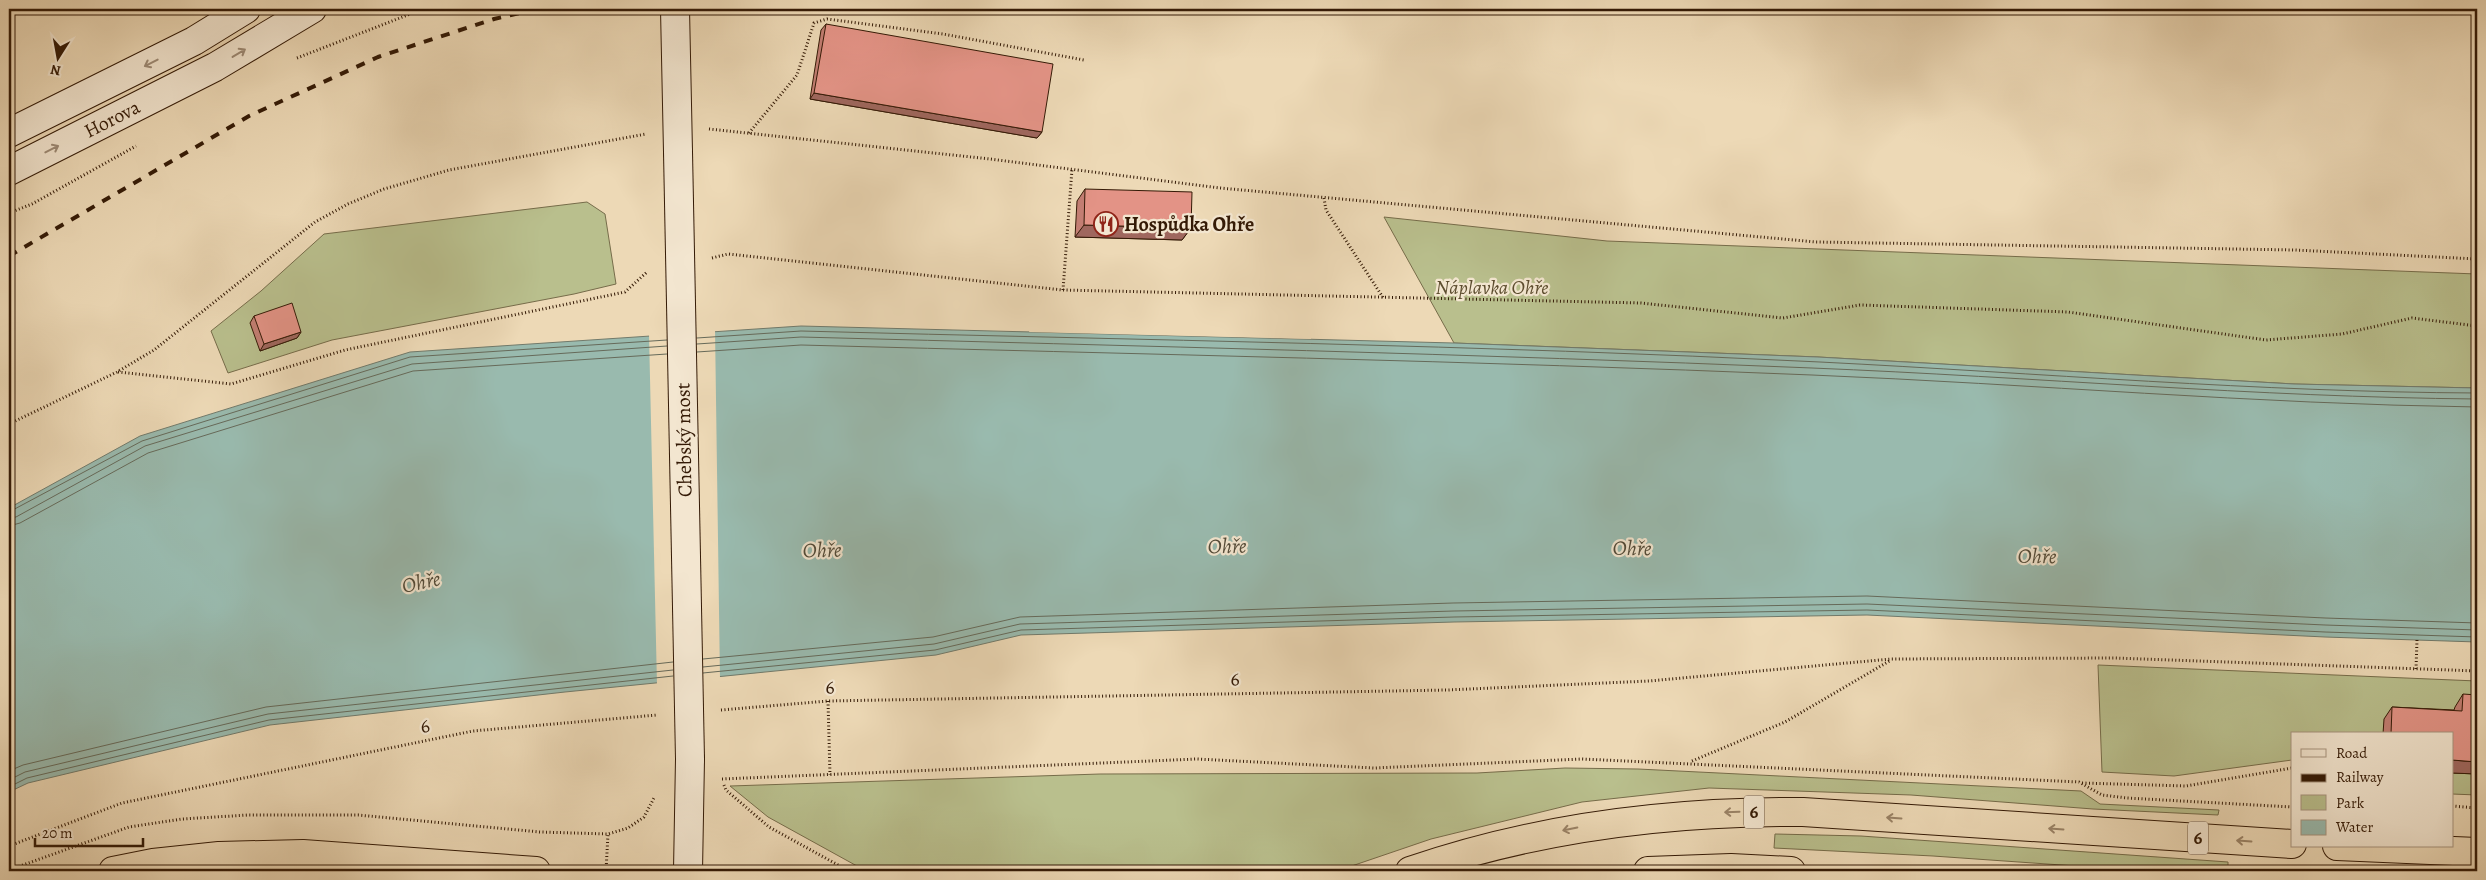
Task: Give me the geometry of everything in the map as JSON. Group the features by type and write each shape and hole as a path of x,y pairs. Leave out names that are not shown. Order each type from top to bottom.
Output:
{"highway":[{"name":"6","path":"1410,871 1481,849 1599,823 1668,815 1733,811 1803,812 2291,844"},
{"path":"2384,848 2477,852"},
{"path":"114,871 153,863 219,856 303,854 392,862 536,871"},
{"path":"362,871 392,862"},
{"path":"1648,871 1732,868 1791,871"}],"street":[{"name":"Horova","path":"9,133 194,41 246,9"},
{"name":"Horova","path":"9,171 215,68 312,9"},
{"name":"Chebský most","path":"675,9 690,759 688,871"}],"path":[{"path":"749,134 797,74 814,23 827,19 943,34 1084,60"},
{"path":"9,424 117,372 154,350 315,222 348,204 384,189 449,170 678,141 705,128 1220,188 1816,242 2295,250 2477,259"},
{"path":"1063,290 1072,170"},
{"path":"1324,198 1326,210 1384,299"},
{"path":"709,258 728,254 1063,290 1384,299 1641,303 1782,318 1860,306 2068,312 2266,340 2342,334 2412,318 2477,326"},
{"path":"117,372 231,384 345,350 625,292 644,273 653,271"},
{"path":"2416,669 2418,640"},
{"name":"6","path":"712,710 828,701 1456,690 1649,681 1891,659 2115,658 2477,671"},
{"path":"1689,763 1785,722 1891,659"},
{"path":"828,701 830,775"},
{"name":"6","path":"9,846 122,803 473,731 662,715"},
{"path":"849,871 769,827 726,790 721,779 1197,759 1374,768 1582,759 2186,786 2291,768"},
{"path":"2079,782 2102,795 2127,798 2291,807"},
{"path":"2454,806 2477,808 2473,871"},
{"path":"606,871 608,834"}],"green space":[{"path":"587,202 605,214 616,284 574,294 332,340 228,373 211,331 261,291 324,234"},
{"name":"Náplavka Ohře","path":"1384,217 1607,241 2477,274 2477,388 2294,384 1818,357 1454,343"},
{"path":"2098,665 2477,681 2477,795 2454,794 2454,732 2291,732 2291,760 2174,776 2102,772"},
{"path":"1565,768 1638,769 2081,791 2100,804 2219,810 2218,815 2093,809 1911,795 1709,788 1582,802 1431,839 1337,871 866,871 768,817 730,786 1100,774 1477,773"},
{"path":"1775,834 1861,836 2228,862 2228,871 2147,871 1933,856 1774,848"}],"water":[{"name":"Ohře","path":"801,326 1454,343 1818,357 2294,384 2477,388 2477,642 2325,637 1867,615 1454,622 1021,635 936,655 565,692 270,725 28,783 9,792 9,508 140,436 410,352"}],"pier":[{"path":"715,329 720,679 657,685 649,334"},
{"path":"1030,329 1311,337 1311,339 1029,332"}],"building":[{"path":"826,24 1053,64 1042,132 814,93"},
{"path":"1085,189 1192,192 1191,228 1084,225"},
{"path":"292,303 301,332 264,344 254,316"},
{"path":"2463,694 2477,695 2477,762 2454,760 2454,732 2391,732 2392,707 2462,711"}],"railway":[{"path":"9,256 249,116 378,57 494,19 538,9"},
{"path":"2463,9 2477,11"}],"place":[{"name":"Hospůdka Ohře","path":"1106,224"}]}
